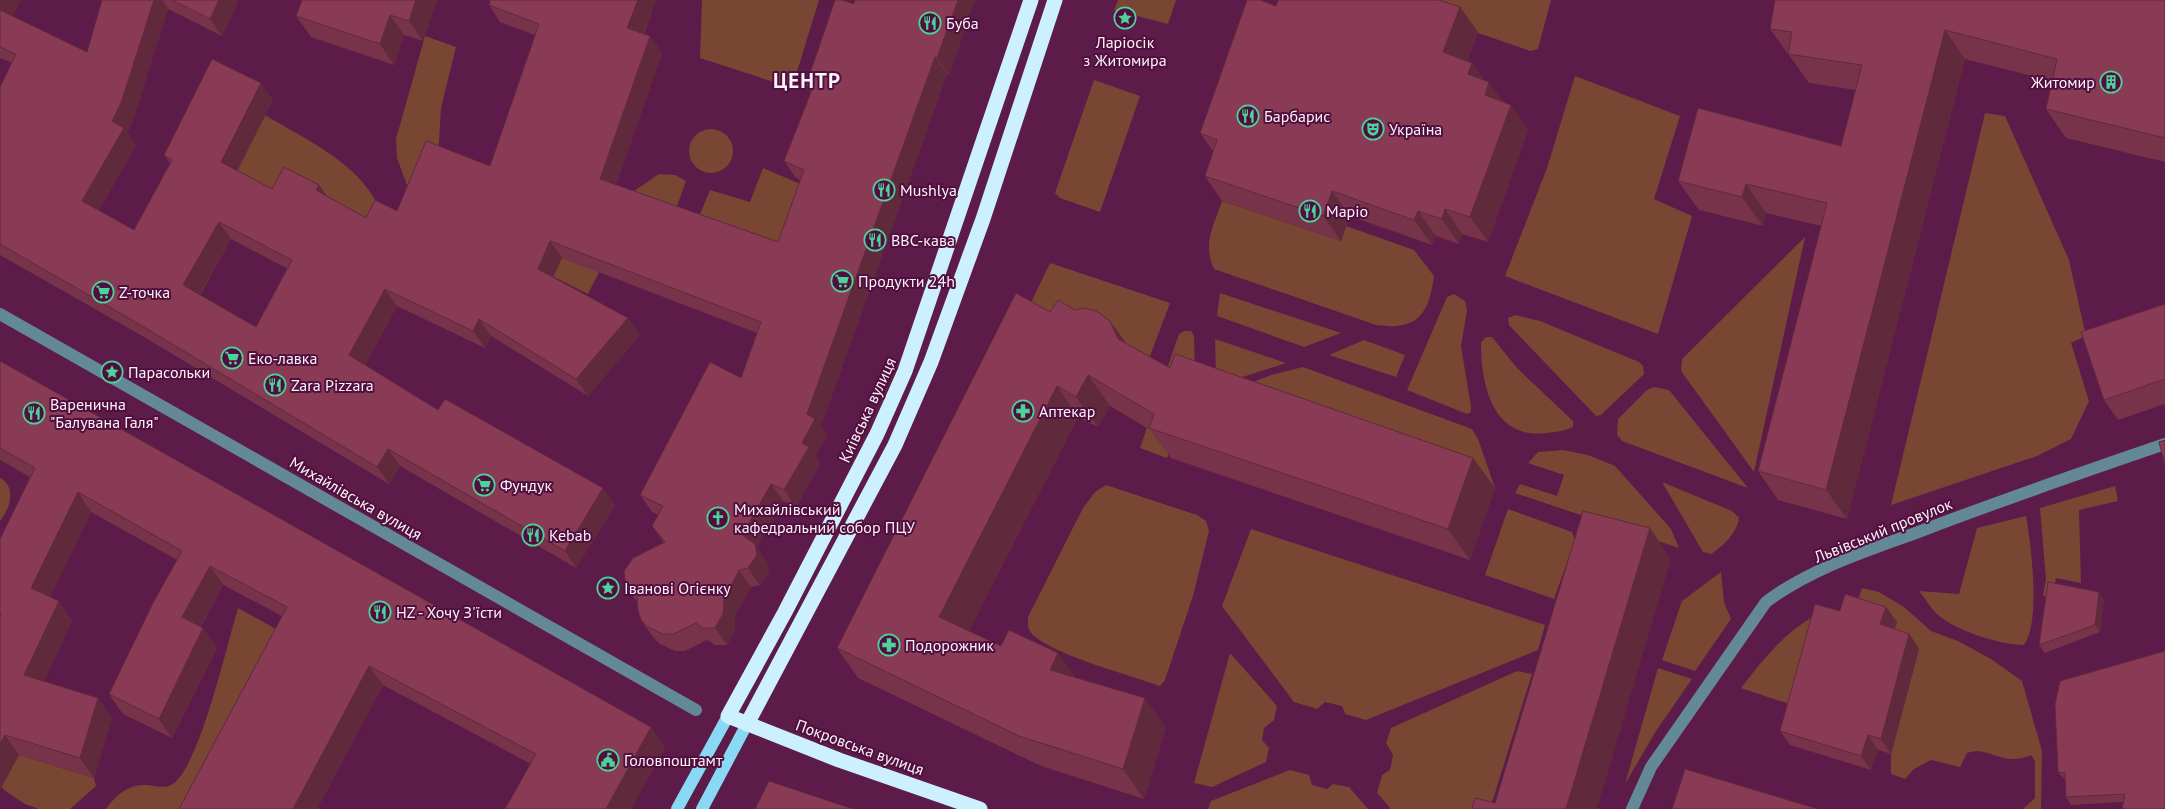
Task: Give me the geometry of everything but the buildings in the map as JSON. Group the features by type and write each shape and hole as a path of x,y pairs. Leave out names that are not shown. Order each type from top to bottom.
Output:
{"highway":[{"name":"Київська вулиця","path":"728,716 785,612 864,460 905,371 1031,0"},
{"path":"747,724 895,445 931,362 983,219 1055,0"},
{"name":"Покровська вулиця","path":"728,716 839,760 980,809"}],"main road":[{"name":"Київська вулиця","path":"677,809 728,716"},
{"path":"702,809 747,724"}],"street":[{"name":"Михайлівська вулиця","path":"0,314 696,710"},
{"name":"Львівський провулок","path":"1632,809 1651,766 1766,602 1780,592 1853,556 2029,490 2165,444"}],"shaded area":[{"path":"702,0 819,0 792,88 700,58"},
{"path":"1118,0 1176,0 1168,24 1114,10"},
{"path":"1383,0 1551,0 1538,49 1530,51"},
{"path":"425,36 456,47 441,108 438,158 446,214 599,272 588,294 425,212 408,188 397,158 396,139"},
{"path":"1575,76 1680,116 1654,199 1692,216 1658,334 1505,276 1547,168"},
{"path":"1094,80 1140,96 1100,212 1060,198 1055,193"},
{"path":"1985,113 2005,116 2069,260 2086,336 2071,343 2089,401 2071,439 2037,456 1891,505"},
{"path":"265,115 314,143 345,165 358,177 370,191 379,207 372,224 284,206 233,179"},
{"path":"711,129 723,133 729,139 733,151 729,163 723,169 711,173 699,169 693,163 689,151 693,139 699,133"},
{"path":"763,168 810,188 786,251 698,219 710,190 750,202"},
{"path":"659,174 675,175 686,181 676,209 631,193"},
{"path":"1222,201 1341,241 1346,226 1414,250 1434,276 1429,301 1425,310 1419,317 1402,325 1376,325 1214,269 1209,251 1209,243"},
{"path":"1805,237 1754,472 1681,371 1682,359"},
{"path":"1050,263 1170,303 1144,372 1025,315"},
{"path":"1220,293 1341,333 1304,347 1217,316"},
{"path":"1454,294 1465,301 1467,310 1461,346 1471,407 1471,412 1467,414 1407,390 1447,297"},
{"path":"1515,315 1540,321 1639,362 1643,366 1644,374 1601,415 1596,416 1509,325 1508,318"},
{"path":"1184,331 1191,331 1194,336 1195,381 1167,458 1140,448 1179,334"},
{"path":"1486,337 1492,337 1517,368 1573,421 1573,427 1547,433 1528,433 1513,428 1502,419 1493,406 1487,392 1481,342"},
{"path":"1215,339 1286,363 1230,381 1216,375"},
{"path":"1364,340 1405,355 1396,377 1329,355"},
{"path":"1303,367 1472,429 1478,439 1495,488 1243,386 1271,375"},
{"path":"1654,387 1669,390 1748,488 1622,441 1617,435 1618,419 1647,390"},
{"path":"1563,450 1588,455 1615,466 1671,529 1679,548 1515,493 1520,484 1557,496 1564,475 1528,463 1538,452"},
{"path":"0,478 9,487 10,498 7,510 0,521"},
{"path":"1662,482 1732,511 1739,518 1738,524 1729,539 1711,554 1703,552"},
{"path":"1106,485 1197,515 1206,521 1209,531 1193,596 1165,680 1160,686 1074,657 1042,642 1030,632 1028,617 1083,508 1095,492"},
{"path":"2115,486 2118,501 2079,510 2081,583 2056,578 2052,598 2043,596 2046,579 2040,508"},
{"path":"1508,509 1572,532 1575,540 1554,599 1485,575"},
{"path":"2026,516 2032,563 2033,602 2029,634 2024,645 1990,639 1965,631 1936,613 1919,591 1959,594 1977,528"},
{"path":"1251,529 1545,625 1538,650 1366,720 1345,714 1342,706 1325,702 1317,709 1294,702 1222,606"},
{"path":"1721,572 1724,602 1731,619 1695,671 1662,660 1682,601"},
{"path":"1862,588 1879,592 1904,607 1931,631 1958,641 1991,659 2022,681 2042,751 2041,809 2023,809 2035,798 2035,761 2031,755 2012,759 1975,751 1967,753 1960,767 1931,760 1914,769 1905,779 1891,774 1891,754 1919,649 1891,638 1896,622 1855,609"},
{"path":"238,608 276,629 205,809 106,809 118,795 128,788 140,785 170,786 183,772 203,729"},
{"path":"1811,618 1801,708 1741,688 1782,640"},
{"path":"1230,653 1277,706 1274,720 1264,728 1262,740 1269,748 1266,762 1212,787 1194,783"},
{"path":"1658,668 1692,679 1656,731 1625,784"},
{"path":"1517,671 1532,674 1490,809 1391,809 1377,793 1382,775 1390,770 1393,755 1386,743 1391,728"},
{"path":"0,749 94,778 96,786 70,809 39,809 25,804 4,790 0,784"},
{"path":"1290,770 1309,775 1312,785 1327,789 1333,784 1349,787 1368,809 1208,809 1211,801"}],"place":[{"name":"Ларіосік з Житомира","path":"1125,18"},
{"name":"Буба","path":"930,23"},
{"name":"Житомир","path":"2111,82"},
{"name":"Барбарис","path":"1248,116"},
{"name":"Україна","path":"1373,129"},
{"name":"Mushlya","path":"884,190"},
{"name":"Маріо","path":"1310,211"},
{"name":"BBC-кава","path":"875,240"},
{"name":"Продукти 24h","path":"842,281"},
{"name":"Z-точка","path":"103,292"},
{"name":"Еко-лавка","path":"232,358"},
{"name":"Парасольки","path":"112,372"},
{"name":"Zara Pizzara","path":"275,385"},
{"name":"Аптекар","path":"1023,411"},
{"name":"Варенична \"Балувана Галя\"","path":"34,413"},
{"name":"Фундук","path":"484,485"},
{"name":"Михайлівський кафедральний собор ПЦУ","path":"718,518"},
{"name":"Kebab","path":"533,535"},
{"name":"Іванові Огієнку","path":"608,588"},
{"name":"HZ - Хочу З'їсти","path":"380,612"},
{"name":"Подорожник","path":"889,645"},
{"name":"Головпоштамт","path":"608,760"}],"district":[{"name":"ЦЕНТР","path":"807,80"}]}
